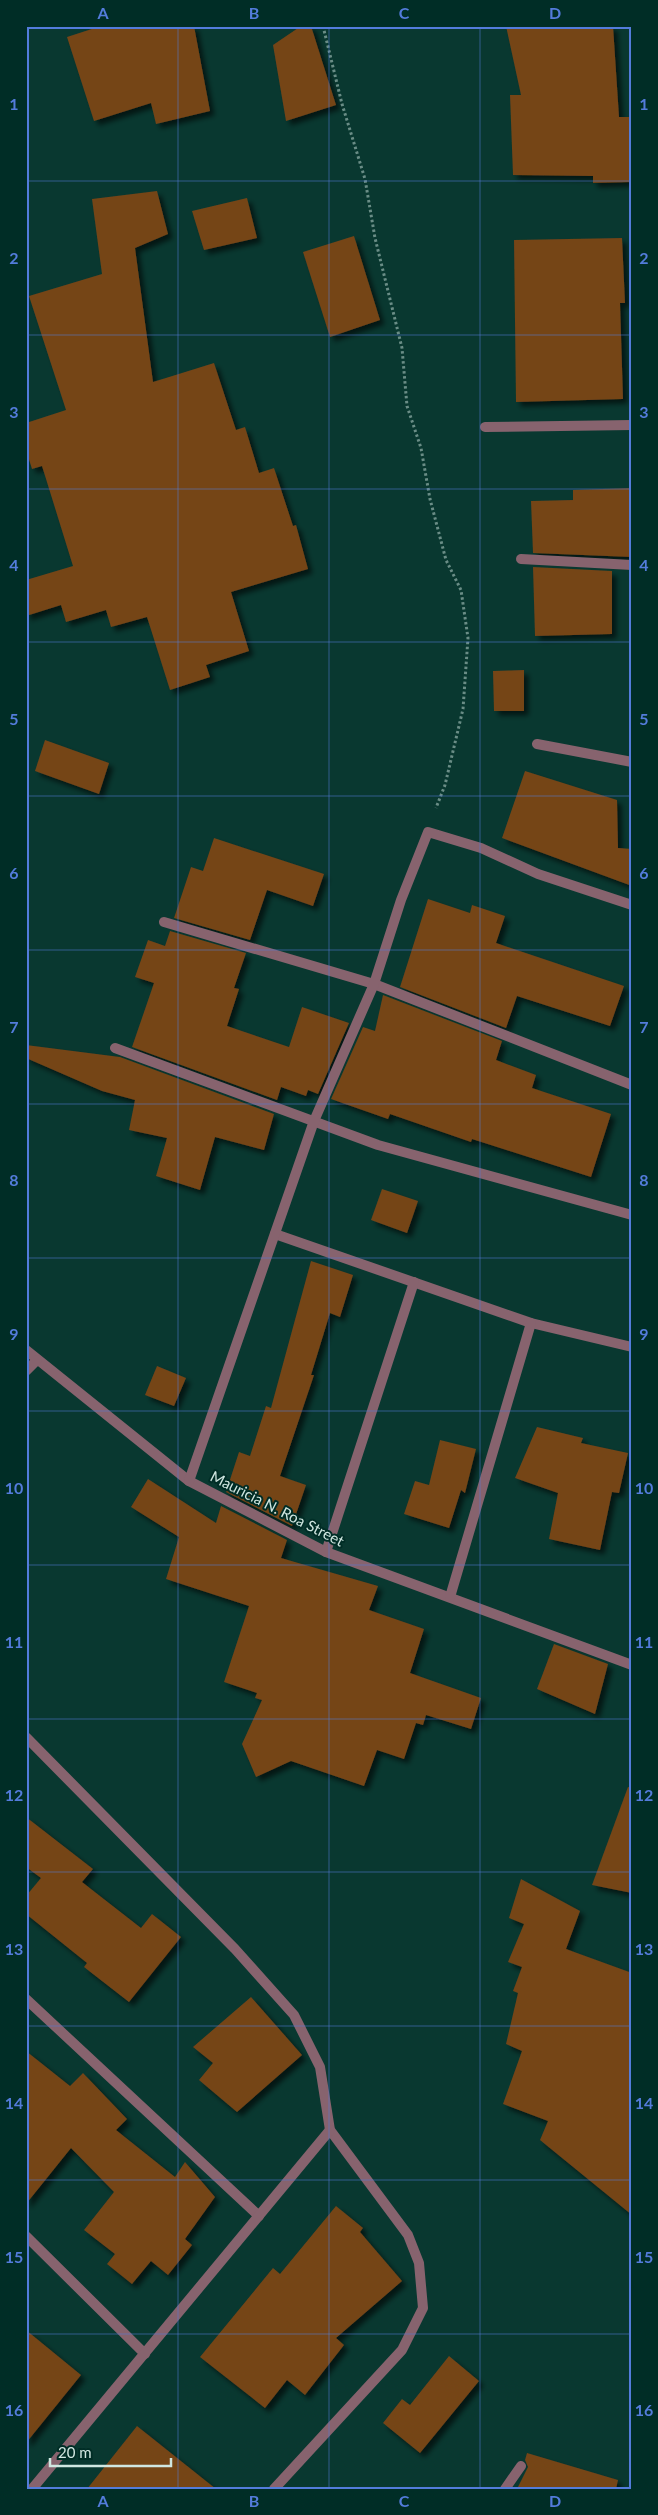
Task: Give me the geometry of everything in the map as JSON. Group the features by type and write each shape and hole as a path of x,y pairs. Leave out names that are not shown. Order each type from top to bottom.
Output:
{"street":[{"path":"485,427 632,425"},
{"path":"521,558 632,565"},
{"path":"537,744 632,762"},
{"path":"189,1481 314,1121 374,984 401,900 428,832 481,848 538,874 632,905"},
{"path":"164,922 374,984 632,1085"},
{"path":"114,1048 378,1145 632,1215"},
{"path":"275,1234 531,1323 632,1347"},
{"path":"326,1552 414,1282"},
{"path":"450,1597 531,1323"},
{"name":"Mauricia N. Roa Street","path":"26,1350 189,1481 326,1552 632,1665"},
{"path":"26,1371 37,1360"},
{"path":"26,1737 235,1949 294,2016 320,2067 330,2130 408,2235 419,2263 422,2308 402,2350 274,2489"},
{"path":"26,1999 259,2216"},
{"path":"29,2488 145,2354 330,2130"},
{"path":"26,2236 145,2354"},
{"path":"505,2489 521,2466"}],"path":[{"path":"323,26 342,104 365,179 375,238 402,348 407,406 420,448 430,499 446,560 461,590 468,638 463,709 445,785 428,832"}],"building":[{"path":"101,26 194,26 210,111 156,124 151,103 94,121 67,37"},
{"path":"301,26 311,26 336,105 286,121 273,45"},
{"path":"506,26 613,26 619,117 632,117 632,182 593,183 593,176 513,175 510,95 521,95"},
{"path":"157,191 168,234 135,248 153,382 214,363 236,430 245,427 259,473 274,468 293,526 296,525 308,569 231,592 249,651 206,665 210,677 170,690 147,617 111,627 106,610 66,622 61,605 26,616 26,580 73,566 42,466 32,469 26,450 26,423 66,410 29,296 102,274 92,199"},
{"path":"247,198 257,238 204,250 192,211"},
{"path":"354,236 380,320 330,337 303,252"},
{"path":"622,238 625,303 620,303 623,399 516,402 514,240"},
{"path":"632,488 632,557 533,553 531,501 573,500 573,490"},
{"path":"533,567 612,571 612,634 535,636"},
{"path":"524,670 524,711 494,711 493,671"},
{"path":"45,740 109,763 99,794 35,771"},
{"path":"525,771 617,800 618,848 632,849 632,886 502,838"},
{"path":"214,838 324,874 313,906 267,890 250,940 174,918 191,867 203,871"},
{"path":"428,899 470,913 472,905 505,916 496,943 624,986 610,1026 517,996 506,1028 400,987"},
{"path":"170,931 246,953 234,988 239,989 227,1026 289,1047 302,1007 349,1023 318,1094 308,1090 306,1096 281,1087 277,1100 132,1047 154,983 135,977 148,940 165,946"},
{"path":"383,995 502,1041 496,1060 536,1075 532,1088 611,1114 591,1177 472,1139 471,1142 390,1114 388,1119 331,1099 363,1027 375,1031"},
{"path":"26,1045 120,1057 274,1114 264,1150 215,1137 200,1190 156,1176 167,1138 129,1130 135,1100 102,1091 26,1058"},
{"path":"382,1189 418,1201 407,1233 371,1220"},
{"path":"311,1261 353,1275 340,1317 330,1313 311,1375 314,1375 280,1476 306,1485 292,1526 226,1492 239,1452 250,1456 266,1406 271,1408"},
{"path":"157,1366 186,1378 174,1406 145,1395"},
{"path":"537,1427 583,1438 581,1443 628,1453 619,1493 612,1492 600,1550 549,1539 558,1493 515,1478"},
{"path":"440,1440 476,1449 465,1493 461,1490 449,1528 404,1514 415,1481 429,1485"},
{"path":"148,1479 216,1523 221,1506 287,1540 281,1558 378,1586 369,1610 424,1629 410,1673 481,1698 471,1729 426,1715 423,1725 416,1723 404,1759 377,1750 364,1786 291,1761 256,1777 242,1744 262,1700 255,1698 257,1693 224,1682 249,1606 166,1579 179,1537 131,1507"},
{"path":"554,1644 608,1664 595,1714 537,1689"},
{"path":"628,1787 632,1788 632,1893 592,1885"},
{"path":"26,1817 93,1869 82,1882 141,1928 152,1914 181,1937 129,2002 84,1967 87,1963 26,1914 26,1896 41,1878 26,1867"},
{"path":"521,1879 580,1911 566,1949 632,1973 632,2215 540,2140 548,2121 503,2104 522,2051 506,2044 518,1993 513,1991 522,1967 508,1962 524,1924 509,1918"},
{"path":"251,1997 302,2055 237,2112 199,2080 213,2063 193,2047"},
{"path":"26,2051 70,2086 83,2073 127,2119 116,2130 175,2177 185,2162 215,2197 185,2239 192,2245 168,2275 151,2261 132,2284 107,2264 115,2254 84,2230 114,2192 71,2148 26,2204"},
{"path":"336,2206 363,2228 360,2232 402,2281 336,2338 344,2345 305,2395 287,2380 265,2408 200,2357 273,2268 280,2274"},
{"path":"26,2330 81,2375 26,2443"},
{"path":"449,2356 479,2381 420,2453 383,2423 402,2399 410,2405"},
{"path":"137,2426 216,2489 87,2489"},
{"path":"527,2453 618,2480 616,2489 517,2489 528,2467 525,2460"}]}
